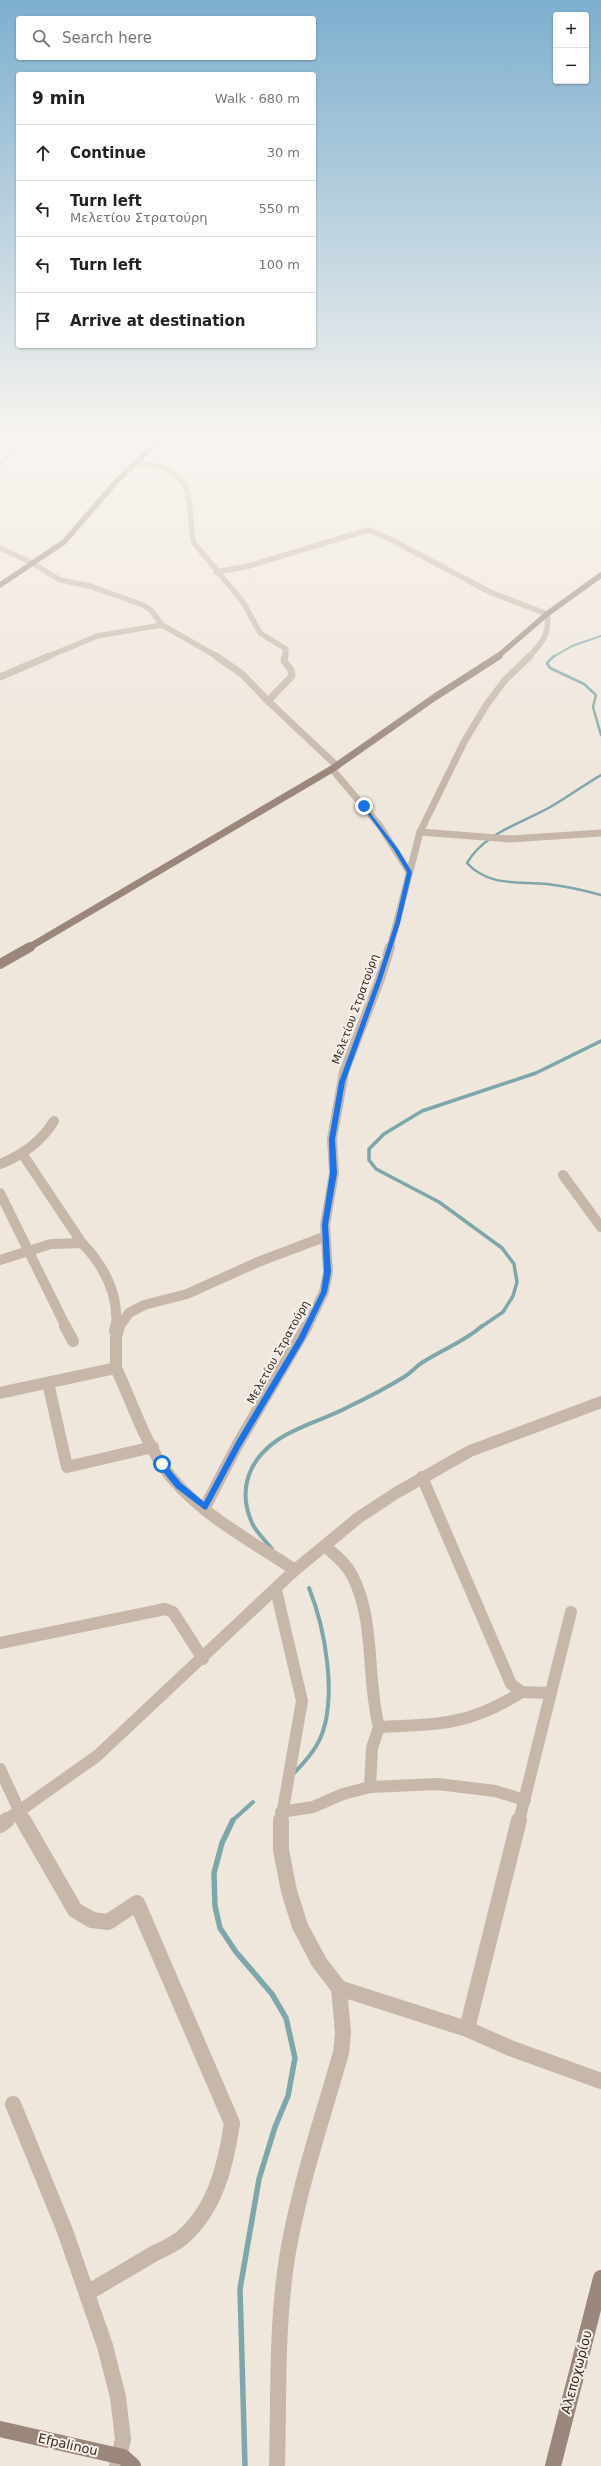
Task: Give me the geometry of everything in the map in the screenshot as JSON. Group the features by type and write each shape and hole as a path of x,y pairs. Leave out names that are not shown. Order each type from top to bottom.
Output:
{"street":[{"path":"2,549 32,563 60,580 90,586 142,605 151,610 162,625 188,642 233,666 334,767 380,826 409,872"},
{"path":"0,585 53,549"},
{"path":"199,549 216,572 243,602 260,633 281,644 286,649 284,661 291,670 292,676 268,701"},
{"path":"216,572 249,566 305,549"},
{"path":"409,549 502,598 547,614"},
{"path":"0,964 334,767 400,723 435,697 499,656 547,614 601,575"},
{"name":"Μελετίου Στρατούρη","path":"205,1507 238,1444 301,1338 324,1292 328,1272 324,1237 334,1173 332,1139 344,1072 380,979 397,923 420,832 464,742 487,704 505,680 524,663 541,643 549,626 547,614"},
{"path":"0,677 97,636 162,625"},
{"path":"420,832 501,840 537,839 601,833"},
{"path":"0,1164 23,1155 39,1142 54,1121"},
{"path":"23,1155 82,1243 91,1251 112,1289 116,1302 115,1336 113,1346 117,1357 116,1368 162,1464 179,1486 205,1507 295,1570"},
{"path":"563,1176 601,1227"},
{"path":"0,1193 73,1341"},
{"path":"115,1336 124,1318 144,1304 188,1294 281,1252 324,1237"},
{"path":"0,1260 51,1244 82,1243"},
{"path":"0,1393 116,1368"},
{"path":"48,1383 65,1464 67,1467 153,1447"},
{"path":"0,1826 97,1756 203,1659 295,1570 358,1518 422,1477 476,1448 601,1402"},
{"path":"422,1477 502,1669 511,1684 522,1692 549,1694"},
{"path":"325,1546 352,1575 368,1622 374,1710 379,1727 372,1745 370,1787"},
{"path":"276,1590 302,1701 281,1812 281,1850 289,1891 300,1926 319,1962 339,1988 343,2033 341,2053 297,2208 288,2252 282,2298 277,2466"},
{"path":"0,1643 165,1609 173,1612 203,1659"},
{"path":"467,2030 525,1800 549,1694 571,1612"},
{"path":"379,1727 428,1726 453,1723 490,1710 522,1692"},
{"path":"0,1770 18,1812 75,1910 92,1920 108,1922 138,1903 232,2122 228,2150 222,2175 210,2201 199,2219 183,2236 89,2292"},
{"path":"281,1812 313,1807 343,1794 370,1787 438,1784 496,1791 525,1800"},
{"path":"339,1988 467,2030 510,2048 601,2081"},
{"path":"13,2104 89,2292 119,2405 124,2463"},
{"name":"Αλεποχωρίου","path":"553,2466 601,2278"},
{"name":"Efpalinou","path":"0,2428 124,2463"},
{"name":"Αλεποχωρίου","path":"546,2466 558,2442"}],"waterway":[{"path":"553,657 572,646 601,636"},
{"path":"553,657 547,663 550,668 584,684 596,695 593,707 601,735"},
{"path":"601,775 552,806 494,836 484,843 467,863 476,871 494,879 554,885 574,888 601,895"},
{"path":"481,1327 503,1312 513,1296 517,1282 514,1264 502,1248 439,1202 376,1169 369,1160 369,1149 384,1134 422,1111 536,1073 601,1041"},
{"path":"272,1549 252,1523 246,1498 246,1487 249,1476 253,1465 260,1456 269,1447 287,1434 340,1411 383,1389 407,1375 418,1365 431,1357 468,1337 482,1326"},
{"path":"294,1773 315,1748 320,1739 328,1704 329,1684 324,1643 315,1604 309,1588"},
{"path":"233,1820 253,1802"},
{"path":"233,1820 222,1843 214,1873 215,1906 220,1928 236,1952 272,1994 286,2018 295,2058 288,2096 275,2127 259,2179 240,2289 245,2466"}],"route":[{"path":"162,1464 179,1486 205,1507 238,1444 288,1362 324,1292 327,1283 328,1272 324,1237 334,1173 332,1139 342,1082 348,1060 380,979 397,923 409,872 397,850 364,806"}]}
